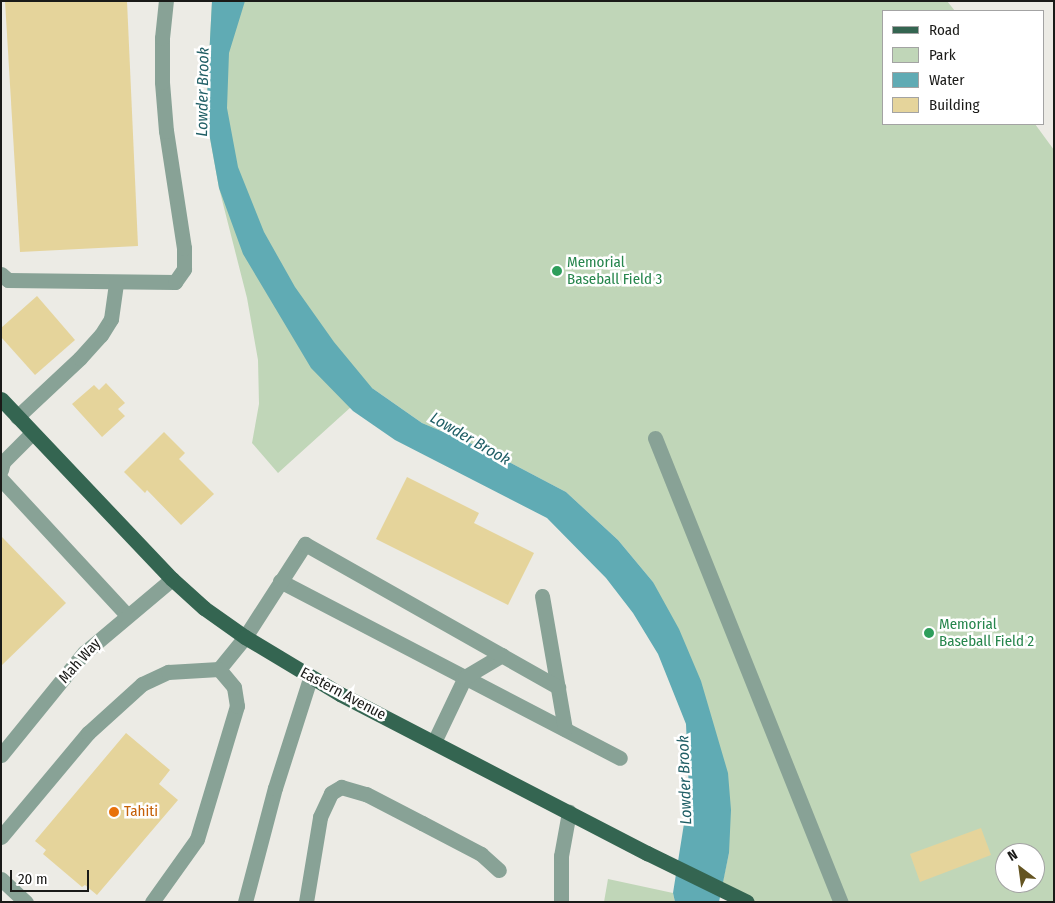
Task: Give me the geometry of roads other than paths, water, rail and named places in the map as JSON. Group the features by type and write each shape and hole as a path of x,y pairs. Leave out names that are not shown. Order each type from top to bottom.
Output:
{"main road":[{"name":"Eastern Avenue","path":"1,399 172,579 204,608 245,637 310,678 647,854 747,902"}],"street":[{"path":"1,274 8,280 175,282 184,269 184,248 166,131 162,82 162,38 166,1"},
{"path":"17,417 80,358 100,335 111,319 116,282"},
{"path":"1,470 4,462 32,433"},
{"path":"655,438 841,902"},
{"path":"1,479 127,615"},
{"path":"1,837 88,732 142,684 168,672 219,669 245,637 305,544 558,687"},
{"name":"Mah Way","path":"1,755 84,653 172,579"},
{"path":"280,581 620,758"},
{"path":"542,596 565,729"},
{"path":"434,742 465,677 502,655"},
{"path":"152,902 197,839 235,716 237,706 236,693 230,681 219,669"},
{"path":"245,902 275,788 310,678"},
{"path":"306,902 320,817 331,794 341,787 366,794 422,823 481,854 499,870"},
{"path":"561,902 561,856 569,812"},
{"path":"1,879 26,902"}],"water":[{"path":"212,1 245,1 229,53 227,108 238,167 264,232 295,287 334,342 372,388 422,423 484,449 566,492 618,540 653,582 679,629 701,681 728,773 731,810 729,853 719,902 675,902 673,893 689,792 686,724 658,654 633,613 606,578 547,518 395,440 353,411 311,368 243,254 219,188 206,116"}],"place":[{"name":"Memorial Baseball Field 3","path":"557,271"},
{"name":"Memorial Baseball Field 2","path":"929,633"},
{"name":"Tahiti","path":"114,812"}],"water label":[{"name":"Lowder Brook","path":"203,92"},
{"name":"Lowder Brook","path":"470,439"},
{"name":"Lowder Brook","path":"685,780"}]}
